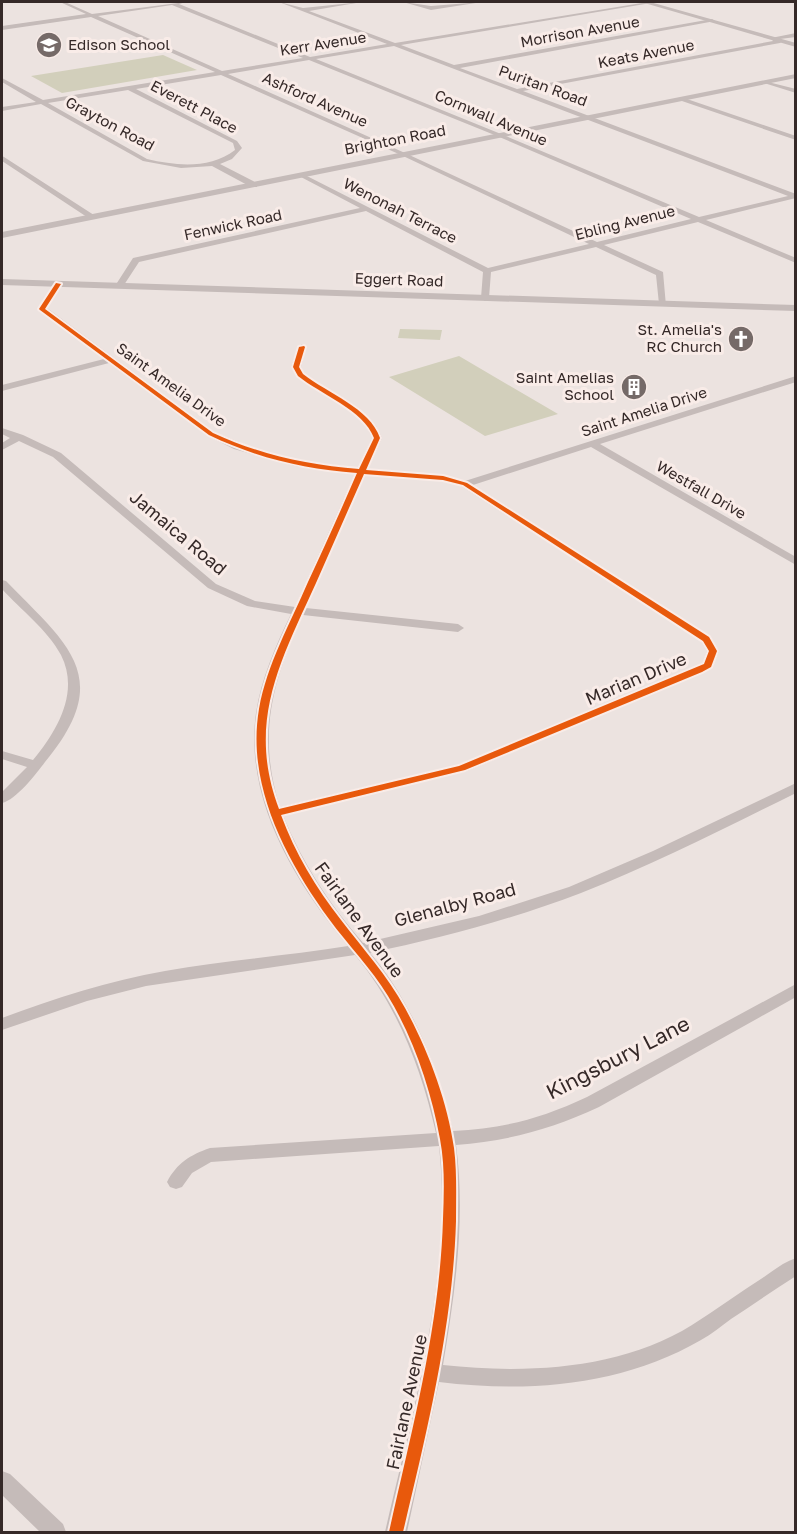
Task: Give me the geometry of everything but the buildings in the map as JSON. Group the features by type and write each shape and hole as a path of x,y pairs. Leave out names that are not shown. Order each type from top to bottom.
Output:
{"street":[{"name":"Ashford Avenue","path":"62,2 403,154 660,274 663,304"},
{"path":"2,28 190,2"},
{"name":"Puritan Road","path":"281,2 795,196"},
{"path":"301,10 360,2"},
{"path":"406,2 435,8 478,2"},
{"path":"646,2 795,45"},
{"name":"Kerr Avenue","path":"2,110 646,2"},
{"name":"Cornwall Avenue","path":"174,4 499,135 795,261"},
{"name":"Morrison Avenue","path":"453,67 712,21"},
{"path":"2,24 9,27"},
{"name":"Keats Avenue","path":"517,90 795,35"},
{"name":"Brighton Road","path":"2,236 795,76"},
{"name":"Grayton Road","path":"2,80 145,160 179,166 212,163"},
{"path":"766,81 795,91"},
{"name":"Everett Place","path":"129,88 238,145 236,154 212,163"},
{"path":"681,99 795,138"},
{"path":"2,158 93,218"},
{"path":"212,163 254,185"},
{"name":"Wenonah Terrace","path":"301,175 487,271"},
{"name":"Ebling Avenue","path":"487,271 795,196"},
{"name":"Fenwick Road","path":"119,286 136,260 367,209"},
{"path":"784,256 795,254"},
{"path":"485,297 487,271"},
{"name":"Eggert Road","path":"2,282 795,308"},
{"name":"Saint Amelia Drive","path":"58,284 42,309 201,427 225,442 276,459 443,478 465,484 795,379"},
{"name":"Fairlane Avenue","path":"302,347 296,367 300,375 367,420 377,431 377,438 273,671 261,730 264,766 275,813 292,853 310,883 383,980 420,1050 446,1140 450,1171 450,1224 446,1281 430,1372 396,1533"},
{"path":"2,388 111,360"},
{"name":"Jamaica Road","path":"2,431 57,455 212,586 225,594 256,605 458,628"},
{"path":"2,447 19,437"},
{"name":"Westfall Drive","path":"592,444 795,562"},
{"name":"Marian Drive","path":"275,813 471,765 699,670 708,665 712,659 713,651 706,639 465,484"},
{"path":"2,584 60,644 74,672 75,687 73,703 52,744 36,765 2,799"},
{"path":"2,755 36,765"},
{"name":"Glenalby Road","path":"2,1024 56,1004 111,988 165,976 360,950 464,926 574,890 635,864 795,787"},
{"name":"Kingsbury Lane","path":"176,1182 184,1168 210,1155 446,1140 505,1133 560,1117 593,1102 795,990"},
{"path":"430,1372 508,1379 560,1376 611,1367 646,1356 690,1336 795,1266"},
{"path":"2,1481 55,1533"}],"shaded area":[{"path":"163,55 197,70 62,93 31,76"},
{"path":"400,329 442,330 440,340 398,338"},
{"path":"459,356 558,414 485,436 389,377"}],"cycle path":[{"path":"58,284 42,309 211,434 238,447 295,463 324,468 443,478 465,484 706,639 713,651 708,665 699,670 462,768 275,813"},
{"path":"302,347 296,367 300,375 357,412 374,429 377,438 272,674 261,732 266,781 272,805 292,853 318,896 383,980 405,1017 436,1097 449,1162 449,1244 445,1286 432,1368 396,1532"}],"place":[{"name":"Edison School","path":"49,45"},
{"name":"St. Amelia's RC Church","path":"741,339"},
{"name":"Saint Amelias School","path":"634,387"}]}
